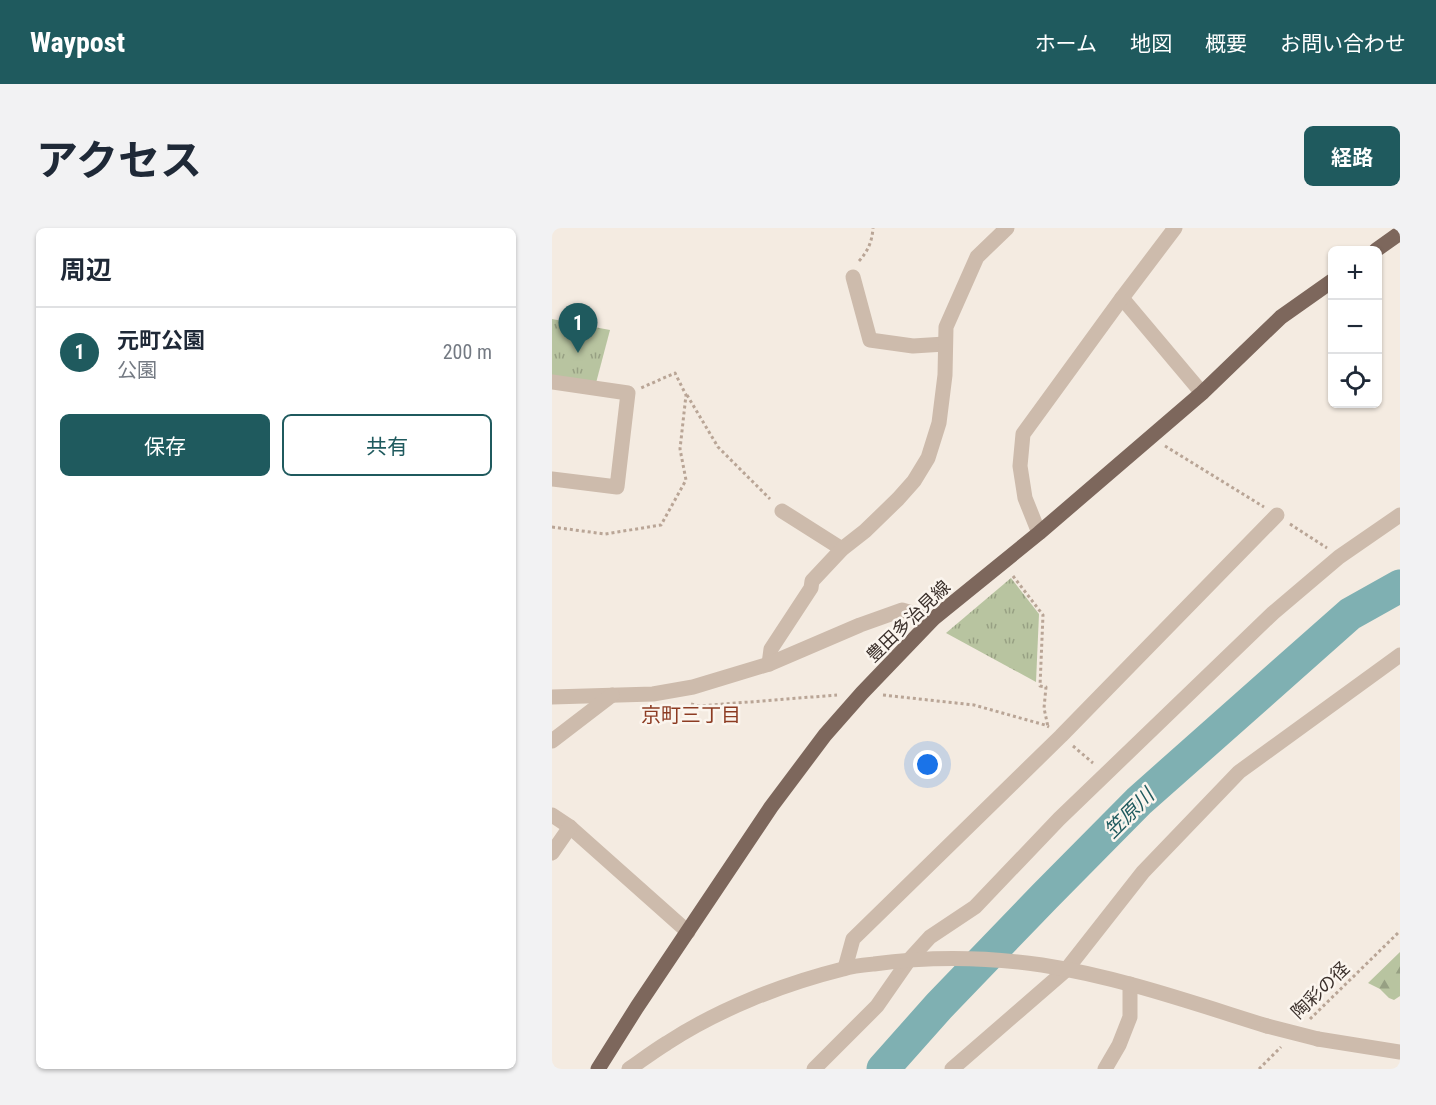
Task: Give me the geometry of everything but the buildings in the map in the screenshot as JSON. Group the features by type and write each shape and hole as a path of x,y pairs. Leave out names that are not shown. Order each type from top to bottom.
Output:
{"main road":[{"path":"1382,246 1400,233"},
{"name":"豊田多治見線","path":"598,1069 771,807 825,735 861,693 933,619 1039,533 1202,393 1281,318 1328,284"}],"street":[{"path":"769,664 771,649 811,588 812,581 842,549 866,531 898,499 914,481 928,458 939,423 945,375 946,327 977,257 1007,228"},
{"path":"1039,533 1025,498 1020,466 1023,434 1175,228"},
{"path":"853,277 870,340 913,346 945,344"},
{"path":"1122,298 1202,393"},
{"path":"552,382 628,393 617,487 552,479"},
{"path":"782,511 842,549"},
{"path":"845,968 853,939 1054,731 1277,515"},
{"path":"814,1069 877,1006 909,960 930,937 975,907 1059,819 1273,613 1340,557 1400,515"},
{"path":"552,697 653,694 693,687 769,664 860,625 902,610 933,619"},
{"path":"952,1069 1066,970 1143,872 1239,772 1400,655"},
{"path":"552,741 612,695"},
{"path":"552,815 570,827 688,932"},
{"path":"552,853 570,827"},
{"path":"629,1069 668,1042 707,1020 793,983 845,968 933,958 1042,965 1130,984 1267,1026 1318,1039 1400,1052"},
{"path":"1105,1069 1119,1045 1130,1017 1130,984"}],"path":[{"path":"853,277 856,265 868,251 873,228"},
{"path":"628,393 675,374 718,447 782,511"},
{"path":"552,526 605,534 661,525 686,480 680,449 686,395"},
{"path":"1150,437 1277,515 1340,557"},
{"path":"1003,562 1043,615 1040,686 1046,687 1044,708 1054,731"},
{"path":"687,703 699,706 861,693 974,705 1054,731 1106,774"},
{"name":"陶彩の径","path":"1309,1020 1400,931"},
{"path":"1259,1069 1284,1045"}],"green space":[{"path":"552,319 610,330 596,383 552,376"},
{"path":"1011,578 1039,614 1036,682 946,633"},
{"path":"1400,952 1400,996 1394,1000 1368,983"}],"waterway":[{"name":"笠原川","path":"883,1069 939,1006 1139,801 1350,614 1400,586"}],"place":[{"name":"元町公園","path":"578,353"}],"district":[{"name":"京町三丁目","path":"691,715"}]}
